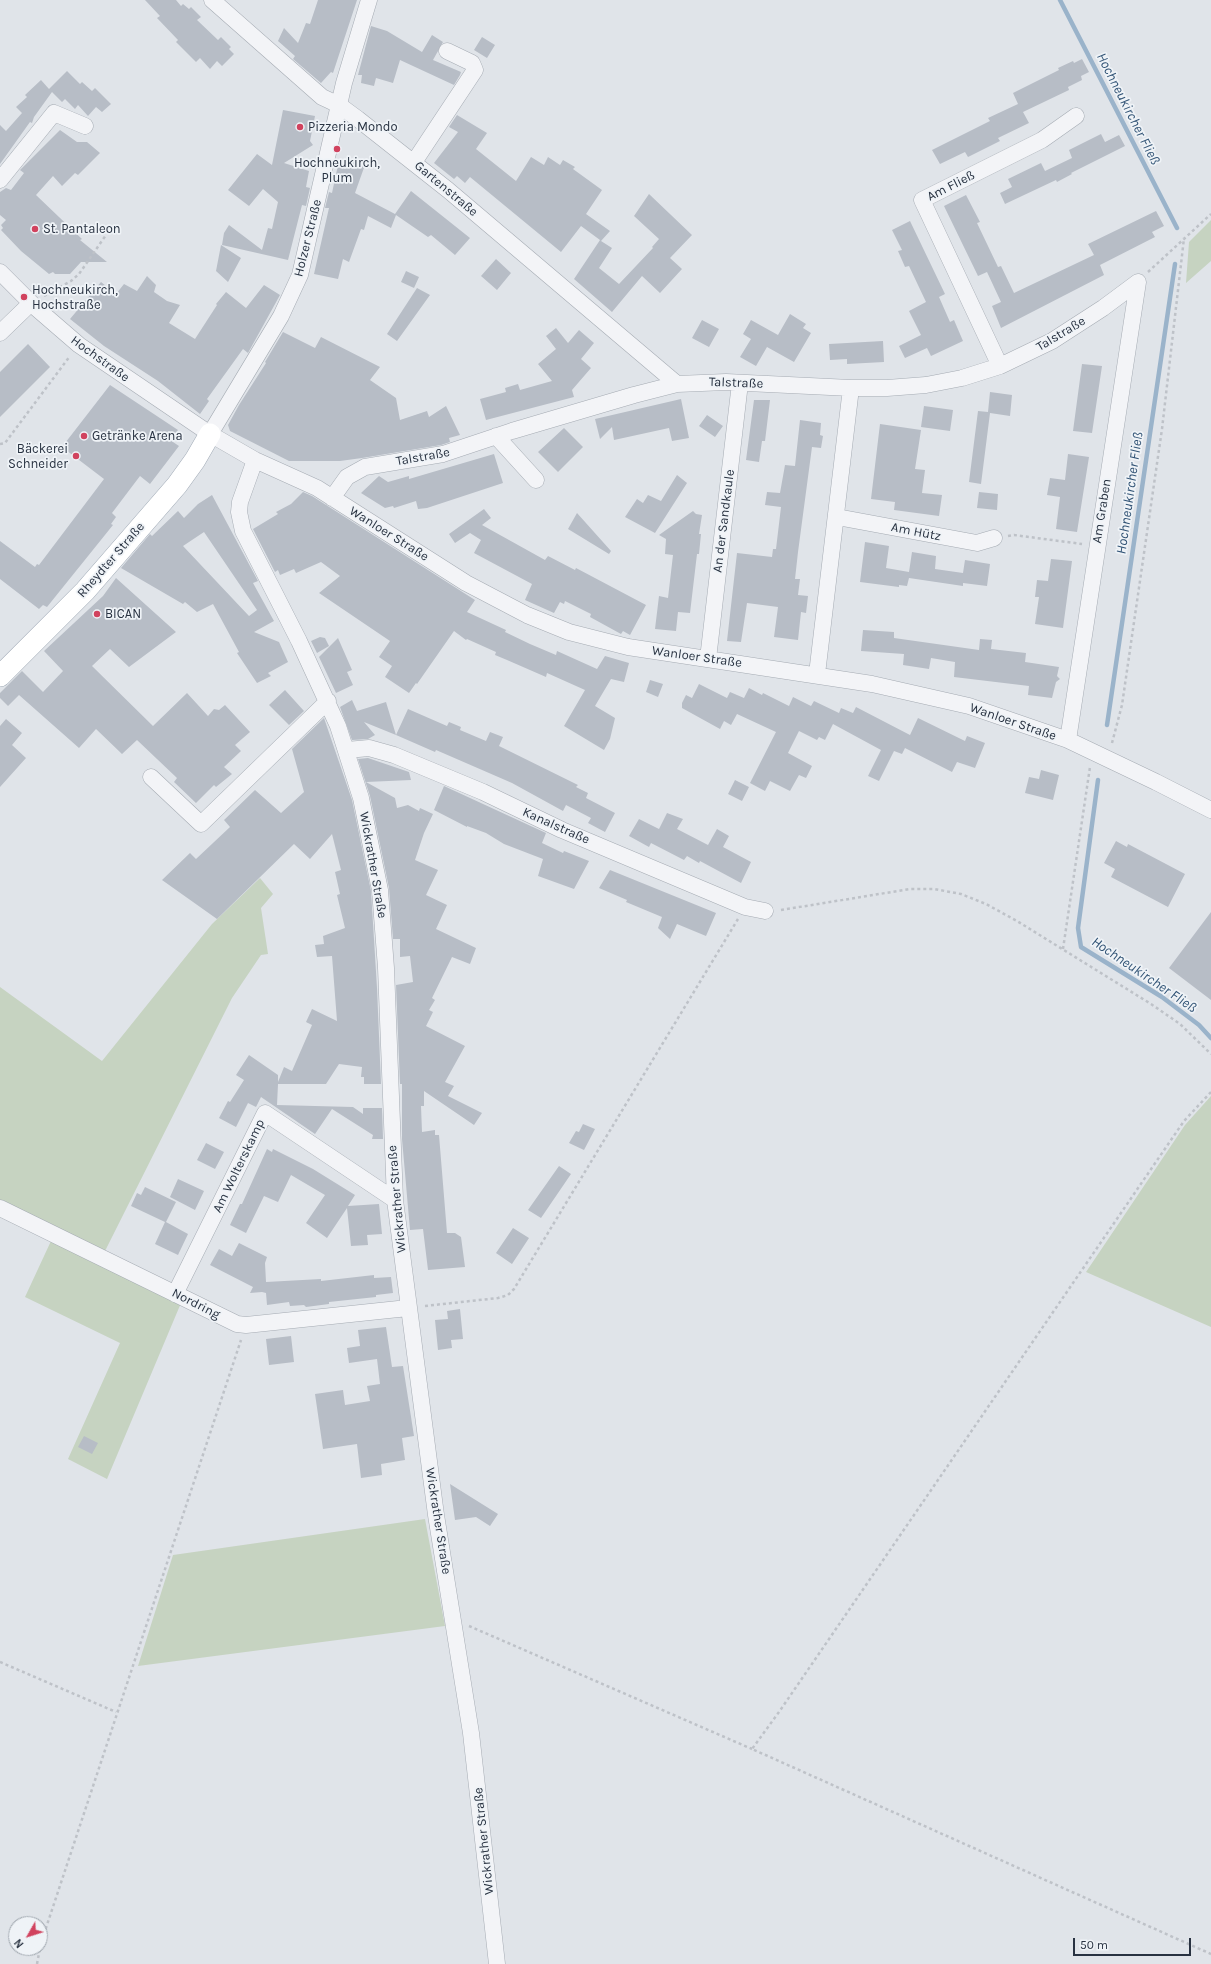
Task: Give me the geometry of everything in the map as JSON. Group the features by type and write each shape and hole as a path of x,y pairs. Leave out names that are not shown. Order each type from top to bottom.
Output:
{"main road":[{"name":"Rheydter Straße","path":"2,671 85,591 177,485 195,460 210,434"}],"street":[{"name":"Gartenstraße","path":"212,0 322,97 339,105 414,162 677,384"},
{"name":"Holzer Straße","path":"210,434 272,331 296,284 302,266 339,105 356,38 368,0"},
{"path":"414,162 475,70 472,63 448,51"},
{"path":"0,180 54,113 85,126"},
{"name":"Am Fließ","path":"1000,366 922,200 1042,140 1076,116"},
{"name":"Hochstraße","path":"0,272 31,303 79,345 210,434"},
{"name":"Talstraße","path":"332,498 347,477 357,470 369,466 443,454 496,436 634,394 677,384 710,382 851,388 926,385 962,378 1000,366 1063,334 1103,308 1138,282"},
{"name":"Am Graben","path":"1068,740 1096,546 1138,282"},
{"path":"0,333 31,303"},
{"name":"An der Sandkaule","path":"708,660 740,383"},
{"path":"817,674 837,517 851,388"},
{"name":"Wanloer Straße","path":"210,434 255,460 301,480 332,498 466,583 527,615 569,632 608,642 708,660 817,674 899,689 969,706 1068,740 1211,810"},
{"path":"496,436 536,480"},
{"name":"Wickrather Straße","path":"255,460 240,502 239,512 243,531 328,701 346,750 365,813 380,890 386,975 395,1200 438,1527 454,1620 477,1777 497,1964"},
{"name":"Am Hütz","path":"837,517 977,543 994,538"},
{"path":"151,777 201,824 328,701"},
{"name":"Kanalstraße","path":"346,750 370,748 394,755 483,792 562,830 745,907 765,911"},
{"name":"Am Wolterskamp","path":"175,1294 265,1113 395,1200"},
{"name":"Nordring","path":"0,1208 228,1320 246,1325 408,1308"}],"path":[{"path":"1138,282 1211,214"},
{"path":"44,290 47,293 75,278 106,235"},
{"path":"1112,743 1122,705 1160,444 1184,238"},
{"path":"0,444 5,443 79,345"},
{"path":"994,538 1014,535 1096,546"},
{"path":"1063,949 1092,751"},
{"path":"765,911 792,909 898,891 934,889 954,892 986,904 1063,949 1174,1020 1211,1054"},
{"path":"408,1308 498,1298 508,1294 514,1289 745,907"},
{"path":"752,1749 779,1712 1184,1121 1211,1092"},
{"path":"48,1922 116,1712 246,1325"},
{"path":"454,1620 752,1749 1211,1954"},
{"path":"0,1662 116,1712"}],"green space":[{"path":"1211,220 1211,261 1186,283 1189,242"},
{"path":"260,878 273,894 261,908 268,954 261,955 232,998 104,1253 0,1201 0,987 102,1061 212,924"},
{"path":"1211,1096 1211,1327 1086,1272 1185,1125"},
{"path":"51,1241 181,1303 107,1479 68,1459 120,1343 25,1297"},
{"path":"425,1519 445,1626 138,1666 173,1555"}],"building":[{"path":"145,0 176,0 181,6 183,4 189,9 191,7 201,17 197,20 218,40 221,37 231,47 229,49 234,54 222,66 217,61 210,69 200,58 196,62 176,42 178,40 157,18 160,16"},
{"path":"318,0 357,0 333,73 331,72 321,83 293,59 295,56 278,41 284,28 298,43 306,23 310,24"},
{"path":"371,26 387,31 422,52 432,35 443,42 433,60 461,72 454,85 400,60 393,83 376,78 374,86 361,83 362,75 358,75"},
{"path":"482,37 495,45 487,58 474,50"},
{"path":"1082,59 1089,72 1081,76 1082,80 1068,87 1069,90 1023,112 1029,123 998,138 1000,141 968,157 965,152 940,164 932,150 990,121 988,118 1018,104 1013,93 1059,70 1058,68 1073,61 1074,63"},
{"path":"67,71 80,84 82,82 92,91 95,88 111,104 102,112 96,107 88,116 78,105 75,109 65,99 62,102 52,92 34,117 32,123 30,122 0,164 0,125 6,131 22,113 16,107 27,97 25,95 41,80 49,89"},
{"path":"283,110 315,116 310,141 313,145 284,163 309,171 306,187 310,188 306,206 302,205 288,260 222,245 224,233 229,225 262,250 268,228 272,229 278,202 263,189 249,206 228,190 257,154 272,165"},
{"path":"457,115 487,133 476,149 516,181 531,157 544,165 548,157 560,165 563,160 575,167 573,169 602,190 586,214 610,231 601,241 612,248 599,268 619,284 653,248 652,247 659,239 634,216 649,194 692,235 670,258 682,269 660,293 642,276 612,312 574,279 600,240 581,226 561,252 470,177 465,183 457,176 454,179 434,163 458,132 449,127"},
{"path":"60,130 77,142 87,142 100,153 78,175 75,173 62,186 53,176 36,195 82,239 80,240 107,262 81,262 70,274 55,274 53,272 49,274 21,251 1,230 3,228 1,225 6,220 0,215 0,192 6,188 11,190 24,173 20,170"},
{"path":"1101,134 1105,142 1119,135 1125,146 1071,173 1072,174 1057,182 1056,180 1005,204 1000,193 1012,187 1008,179 1041,163 1045,171 1072,158 1069,150"},
{"path":"353,160 366,162 355,193 395,214 411,191 470,238 455,255 431,235 428,237 396,215 391,228 368,216 364,230 361,229 349,262 343,259 338,279 314,274 329,208 325,208 329,192 332,193 338,165 352,168"},
{"path":"966,195 980,222 977,223 998,267 1001,266 1014,293 1094,255 1088,244 1156,211 1164,226 1152,232 1155,237 1100,265 1104,275 1001,328 992,306 1001,302 987,272 978,276 944,206"},
{"path":"910,221 945,294 939,297 950,322 954,320 963,341 931,356 927,348 905,358 899,346 921,335 909,311 926,302 909,266 905,267 898,251 902,250 892,230"},
{"path":"221,245 241,258 228,282 216,271"},
{"path":"496,259 511,273 497,290 481,276"},
{"path":"406,271 419,277 414,288 401,282"},
{"path":"147,276 156,285 154,292 167,301 180,305 169,323 195,339 217,305 216,304 226,292 246,308 264,285 280,295 248,353 243,349 207,399 209,401 200,414 158,381 104,346 70,319 101,282 116,294 124,284 137,291"},
{"path":"417,288 430,295 397,341 387,334"},
{"path":"790,314 806,324 803,328 811,333 794,362 767,347 756,366 740,357 751,339 743,334 751,320 778,335"},
{"path":"702,320 719,329 709,347 692,338"},
{"path":"556,328 568,343 579,330 594,343 581,359 591,368 572,390 574,397 486,420 480,399 506,392 505,388 518,384 520,390 552,381 538,364 556,349 546,336"},
{"path":"283,332 315,348 321,337 380,367 370,380 396,398 400,420 427,411 429,417 446,406 460,435 449,438 450,442 441,445 362,458 340,461 289,461 230,431 228,425"},
{"path":"883,341 884,362 847,364 847,359 830,360 829,344"},
{"path":"28,344 50,367 0,417 0,372"},
{"path":"1082,364 1102,366 1092,433 1073,431"},
{"path":"110,385 178,430 170,440 179,446 150,484 140,476 112,513 116,517 111,524 113,525 47,607 43,605 39,609 0,579 0,541 35,567 37,564 39,565 104,479 62,447"},
{"path":"990,392 1012,395 1010,416 990,413 981,484 969,482 978,411 988,412"},
{"path":"681,399 689,438 672,441 669,428 614,440 612,427 600,439 595,419"},
{"path":"754,400 770,400 765,441 762,441 759,462 746,460"},
{"path":"924,406 953,410 950,431 921,427"},
{"path":"707,415 723,426 715,437 699,426"},
{"path":"800,420 821,423 820,435 823,436 821,448 812,447 798,552 795,579 800,579 798,595 808,596 806,613 801,612 798,640 774,637 778,607 747,603 741,642 727,641 737,553 772,557 773,549 776,549 781,507 765,505 767,492 780,493 785,465 795,466"},
{"path":"880,424 921,430 915,469 925,470 922,493 942,495 939,516 894,510 895,502 871,499"},
{"path":"564,428 583,447 558,472 538,452"},
{"path":"494,454 503,483 427,508 418,509 416,501 394,508 393,506 385,508 361,493 379,476 388,482 409,476 409,479"},
{"path":"1068,454 1089,457 1077,532 1056,529 1060,497 1047,495 1050,478 1065,480"},
{"path":"677,475 687,483 655,533 625,517 637,499 643,503 648,495 661,501"},
{"path":"303,492 312,496 475,600 467,612 506,630 505,632 556,655 557,651 597,669 605,656 629,663 624,682 611,679 595,706 615,718 610,739 604,750 564,726 585,690 547,673 546,677 495,655 496,652 467,639 466,640 454,631 409,693 385,677 392,666 379,657 390,641 319,593 340,576 321,562 296,573 294,569 280,575 278,570 275,572 253,529 278,514 276,512 291,504"},
{"path":"979,492 998,494 997,510 977,508"},
{"path":"212,495 258,581 253,583 274,621 254,632 279,642 288,662 268,673 271,676 257,683 237,653 239,652 213,604 197,612 185,602 183,604 121,568 150,534 152,536 178,511 184,518 198,504","holes":["204,532 257,610 249,616 183,546"]},
{"path":"484,509 491,518 482,525 545,560 548,556 575,570 576,568 646,605 630,635 623,631 621,634 590,617 591,614 565,601 564,604 560,602 554,613 525,600 532,584 474,553 481,540 470,533 455,543 449,534"},
{"path":"693,511 696,514 702,515 699,534 701,534 699,554 697,554 690,613 678,612 676,631 655,629 659,596 668,598 673,555 665,554 666,539 659,535"},
{"path":"577,513 611,551 609,554 568,529"},
{"path":"865,542 889,546 886,568 909,572 912,552 936,556 935,569 963,573 965,560 990,564 987,586 963,583 963,586 909,578 907,586 899,585 899,587 860,582"},
{"path":"1051,559 1072,561 1063,628 1035,624 1039,597 1035,597 1037,580 1048,581"},
{"path":"116,578 176,632 129,667 110,649 92,666 153,726 187,693 208,716 214,709 219,710 225,705 250,732 235,745 241,751 224,767 232,774 216,787 214,785 196,803 174,782 177,778 137,740 122,754 96,729 79,748 19,695 8,706 0,698 0,693 22,671 43,692 63,671 44,651 103,596"},
{"path":"863,630 894,632 894,638 979,650 980,639 992,640 991,649 1026,653 1025,662 1059,667 1057,676 1060,679 1056,682 1052,698 1028,695 1029,686 954,677 955,662 931,658 929,669 903,665 904,654 861,651"},
{"path":"320,637 325,638 329,646 317,653 311,641"},
{"path":"338,638 352,670 347,672 353,685 336,693 319,657"},
{"path":"650,680 663,684 658,697 646,692"},
{"path":"699,684 727,698 730,692 744,698 749,688 789,706 793,697 811,706 814,701 839,713 841,708 853,713 856,707 910,735 918,718 965,741 967,736 985,743 975,768 957,762 952,772 905,748 902,754 894,751 879,781 868,776 881,750 833,724 825,740 819,737 817,740 799,731 788,753 812,766 806,778 799,775 790,791 770,781 765,791 750,783 776,732 737,714 731,725 724,721 720,729 682,708 682,703 686,695 692,698"},
{"path":"285,690 304,711 289,725 269,705"},
{"path":"352,700 357,711 386,702 396,735 364,722 375,735 368,739 352,740 340,707"},
{"path":"408,709 447,726 449,722 461,727 460,730 486,741 490,732 503,737 499,746 578,785 576,787 588,793 586,798 615,813 605,832 588,823 591,818 566,805 563,811 512,783 436,750 435,752 396,735"},
{"path":"324,718 352,800 371,891 381,1084 364,1084 364,1077 361,1077 362,1067 339,1064 326,1084 278,1084 277,1105 353,1107 363,1114 363,1108 382,1108 383,1139 372,1139 373,1135 332,1109 315,1134 261,1097 256,1107 248,1103 236,1127 219,1118 228,1101 230,1102 244,1080 236,1075 249,1055 278,1075 278,1082 284,1067 292,1071 312,1025 306,1022 312,1009 337,1021 332,956 317,957 315,945 324,944 323,936 345,928 337,895 340,894 335,872 341,870 332,834 310,859 294,844 217,919 162,880 190,853 196,859 230,827 224,820 255,790 281,813 304,792 292,749"},
{"path":"6,719 22,733 12,745 26,758 0,787 0,726"},
{"path":"368,758 409,772 411,780 366,782 395,798 397,808 408,805 419,811 420,808 433,814 424,833 415,860 438,870 426,895 447,905 436,929 476,948 470,964 452,957 432,998 435,1000 429,1010 433,1012 426,1026 465,1046 445,1082 454,1086 448,1096 482,1113 474,1125 424,1091 424,1106 421,1106 422,1132 435,1130 435,1135 439,1135 447,1233 455,1233 461,1237 465,1267 428,1270 423,1229 410,1230 402,1139 402,1084 400,1084 396,985 413,982 410,956 400,957 400,939 393,939 389,888 370,796 358,759"},
{"path":"1041,770 1059,775 1053,800 1025,793 1029,777 1039,779"},
{"path":"735,780 749,787 742,801 728,794"},
{"path":"444,786 546,833 542,843 563,853 564,851 589,861 574,889 538,876 543,859 504,844 486,833 467,827 434,810"},
{"path":"667,813 683,819 677,829 708,845 717,829 729,836 723,847 751,862 741,883 700,861 699,863 687,856 684,860 651,843 649,847 629,836 639,819 659,829"},
{"path":"1116,841 1127,847 1128,844 1185,874 1168,907 1111,877 1115,869 1104,863"},
{"path":"610,870 716,913 706,936 677,924 670,939 658,928 662,917 626,902 627,900 599,888"},
{"path":"1211,912 1211,1000 1169,968"},
{"path":"583,1124 595,1129 584,1150 569,1143 576,1131 579,1132"},
{"path":"206,1143 224,1152 215,1169 197,1160"},
{"path":"267,1149 272,1152 273,1149 313,1169 355,1195 348,1206 379,1204 382,1234 367,1235 368,1245 351,1246 347,1208 327,1238 306,1223 325,1195 291,1175 278,1202 264,1196 246,1233 230,1225 240,1204 242,1204"},
{"path":"559,1166 571,1174 541,1218 528,1210"},
{"path":"178,1179 204,1191 195,1210 170,1197"},
{"path":"145,1187 176,1202 166,1222 188,1234 178,1255 155,1244 165,1222 131,1206 137,1193 141,1195"},
{"path":"513,1228 529,1238 512,1264 496,1253"},
{"path":"239,1243 267,1257 265,1263 266,1282 321,1279 321,1281 374,1275 374,1278 391,1277 393,1293 376,1295 376,1297 329,1302 329,1304 306,1307 304,1305 290,1306 289,1302 267,1305 266,1293 250,1293 253,1287 210,1265 219,1249 232,1256"},
{"path":"460,1309 463,1339 451,1340 452,1348 438,1350 435,1320 448,1319 447,1311"},
{"path":"386,1327 392,1367 403,1366 414,1436 402,1438 405,1460 381,1464 382,1475 361,1478 357,1444 323,1449 315,1394 343,1390 345,1405 370,1401 367,1386 380,1384 377,1359 349,1363 347,1348 360,1346 358,1330"},
{"path":"291,1336 294,1362 269,1365 266,1339"},
{"path":"84,1436 98,1443 92,1454 78,1447"},
{"path":"450,1484 498,1514 490,1526 476,1517 455,1520"}],"waterway":[{"name":"Hochneukircher Fließ","path":"1060,0 1177,228"},
{"name":"Hochneukircher Fließ","path":"1107,725 1175,264"},
{"name":"Hochneukircher Fließ","path":"1098,780 1078,928 1081,947 1162,997 1199,1025 1211,1038"}],"place":[{"name":"Pizzeria Mondo","path":"300,127"},
{"name":"Hochneukirch, Plum","path":"337,149"},
{"name":"St. Pantaleon","path":"35,229"},
{"name":"Hochneukirch, Hochstraße","path":"24,297"},
{"name":"Getränke Arena","path":"84,436"},
{"name":"Bäckerei Schneider","path":"76,456"},
{"name":"BICAN","path":"97,614"}]}
